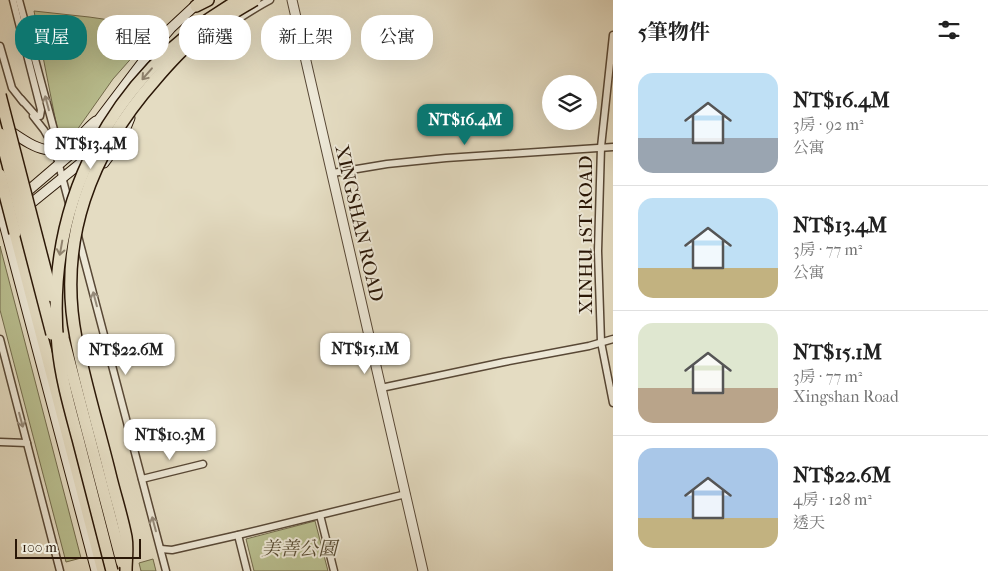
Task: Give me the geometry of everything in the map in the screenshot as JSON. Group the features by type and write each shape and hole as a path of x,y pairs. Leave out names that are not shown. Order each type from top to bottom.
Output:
{"highway":[{"path":"198,3 208,0"},
{"path":"112,571 65,388 58,349 56,286 64,229 72,201 87,162 110,120 128,95 154,66 186,37 222,10 239,0"},
{"path":"126,571 126,539 82,365 72,310 72,254 78,221 86,193 99,161 118,128 140,97 168,65 194,40 255,0"},
{"path":"0,94 126,571"},
{"path":"5,132 52,334 112,571"},
{"path":"0,175 103,571"},
{"path":"94,501 115,519"}],"main road":[{"path":"235,15 259,0"},
{"name":"XINGSHAN ROAD","path":"292,0 423,571"},
{"path":"96,571 0,210 59,166 86,142 100,118 147,56 171,28 198,3"},
{"path":"2,222 30,205 110,138 167,72 180,60"},
{"path":"0,94 5,132 30,205 115,519 126,571"},
{"path":"78,237 86,194 95,175 120,140 132,113"},
{"path":"5,132 41,149 55,150 65,147 74,141 87,127 100,118"}],"street":[{"path":"0,46 12,88 36,116 40,116 41,110 13,0"},
{"path":"19,0 56,137 55,150"},
{"path":"243,15 270,0"},
{"name":"XINHU 1ST ROAD","path":"613,35 601,148 598,251 601,342 613,403"},
{"path":"21,99 44,130 55,150 166,571"},
{"path":"333,173 388,164 446,158 613,147"},
{"path":"0,339 60,571"},
{"path":"381,388 613,339"},
{"path":"0,442 27,443"},
{"path":"142,479 203,464"},
{"path":"161,550 172,550 238,535 406,494"},
{"path":"320,515 334,571"},
{"path":"238,535 247,571"}],"green space":[{"path":"34,11 71,15 35,15"},
{"path":"87,17 97,18 97,60 130,60 113,79 72,137 59,138 44,60 87,60"},
{"path":"0,246 81,558 66,562 0,310"},
{"name":"美善公園","path":"315,521 328,571 254,571 246,539"},
{"path":"153,559 156,571 141,571 139,563"}]}
